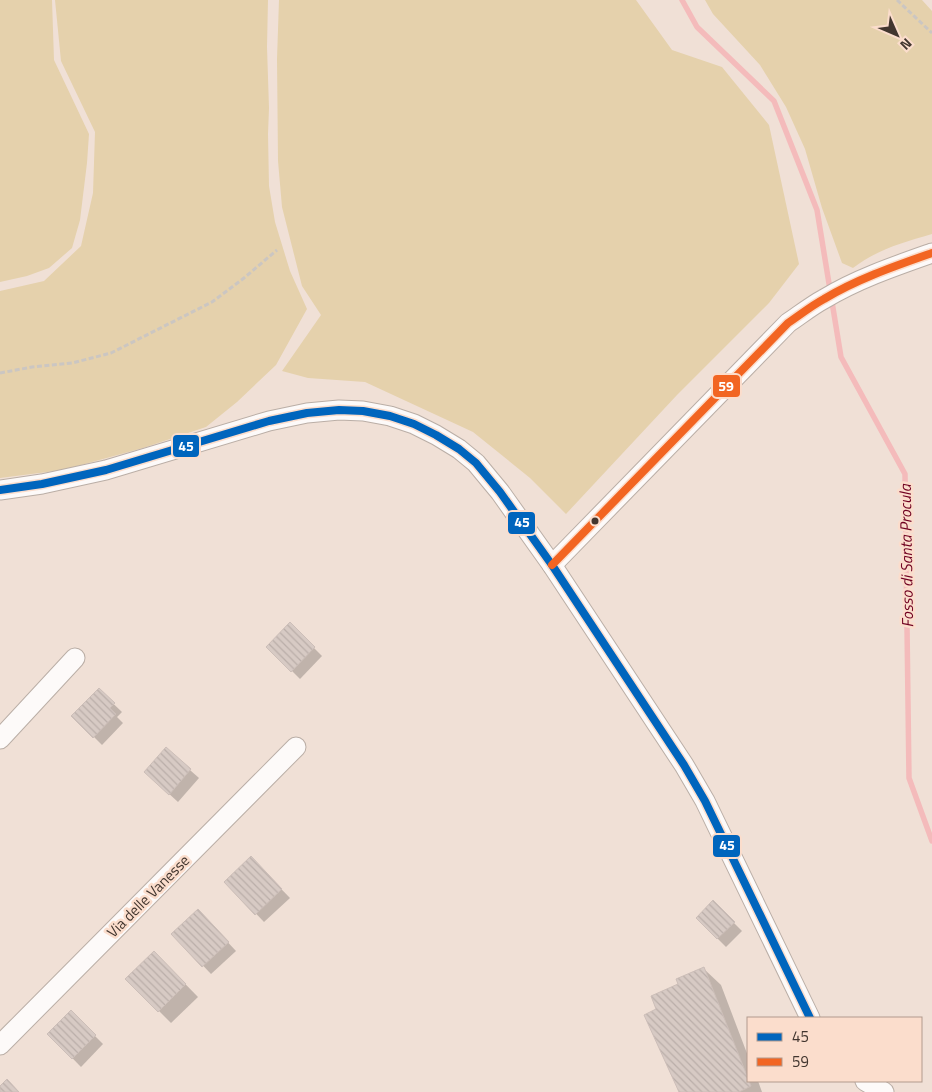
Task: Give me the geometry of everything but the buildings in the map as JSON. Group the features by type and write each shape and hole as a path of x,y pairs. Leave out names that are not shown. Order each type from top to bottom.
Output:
{"street":[{"path":"552,565 772,338 798,316 820,301 843,289 895,266 932,253"},
{"path":"0,490 42,484 106,470 294,415 339,410 373,412 401,419 430,432 459,449 468,456 500,492 552,565 671,744 694,783 810,1017"},
{"path":"0,739 75,658"},
{"name":"Via delle Vanesse","path":"0,1045 296,747"},
{"path":"867,1082 884,1092"}],"path":[{"path":"897,0 932,33"},
{"path":"0,373 32,367 72,364 111,353 212,302 277,250"}],"shaded area":[{"path":"0,0 52,0 54,60 89,134 80,220 72,248 49,268 27,276 0,282"},
{"path":"55,0 268,0 269,186 275,222 290,271 307,309 276,365 237,402 206,427 143,448 63,470 0,478 0,291 44,281 81,246 93,193 95,132 61,61"},
{"path":"279,0 636,0 672,50 722,67 769,125 799,264 769,303 677,395 566,514 530,478 473,432 365,382 308,378 282,371 321,315 302,286 282,207 278,161 277,59"},
{"path":"705,0 922,0 932,11 932,234 881,251 853,268 842,263 822,208 805,149 786,107 760,65 713,14"}],"waterway":[{"name":"Fosso di Santa Procula","path":"682,0 697,27 774,101 817,210 841,357 905,474 909,778 932,841"}],"transit line":[{"name":"59","path":"552,565 788,323 819,302 850,285 876,273 932,253"},
{"name":"45","path":"0,490 42,484 106,470 269,421 307,413 339,410 363,411 390,416 414,424 459,449 476,463 500,492 552,565 684,765 705,801 810,1017"}]}
